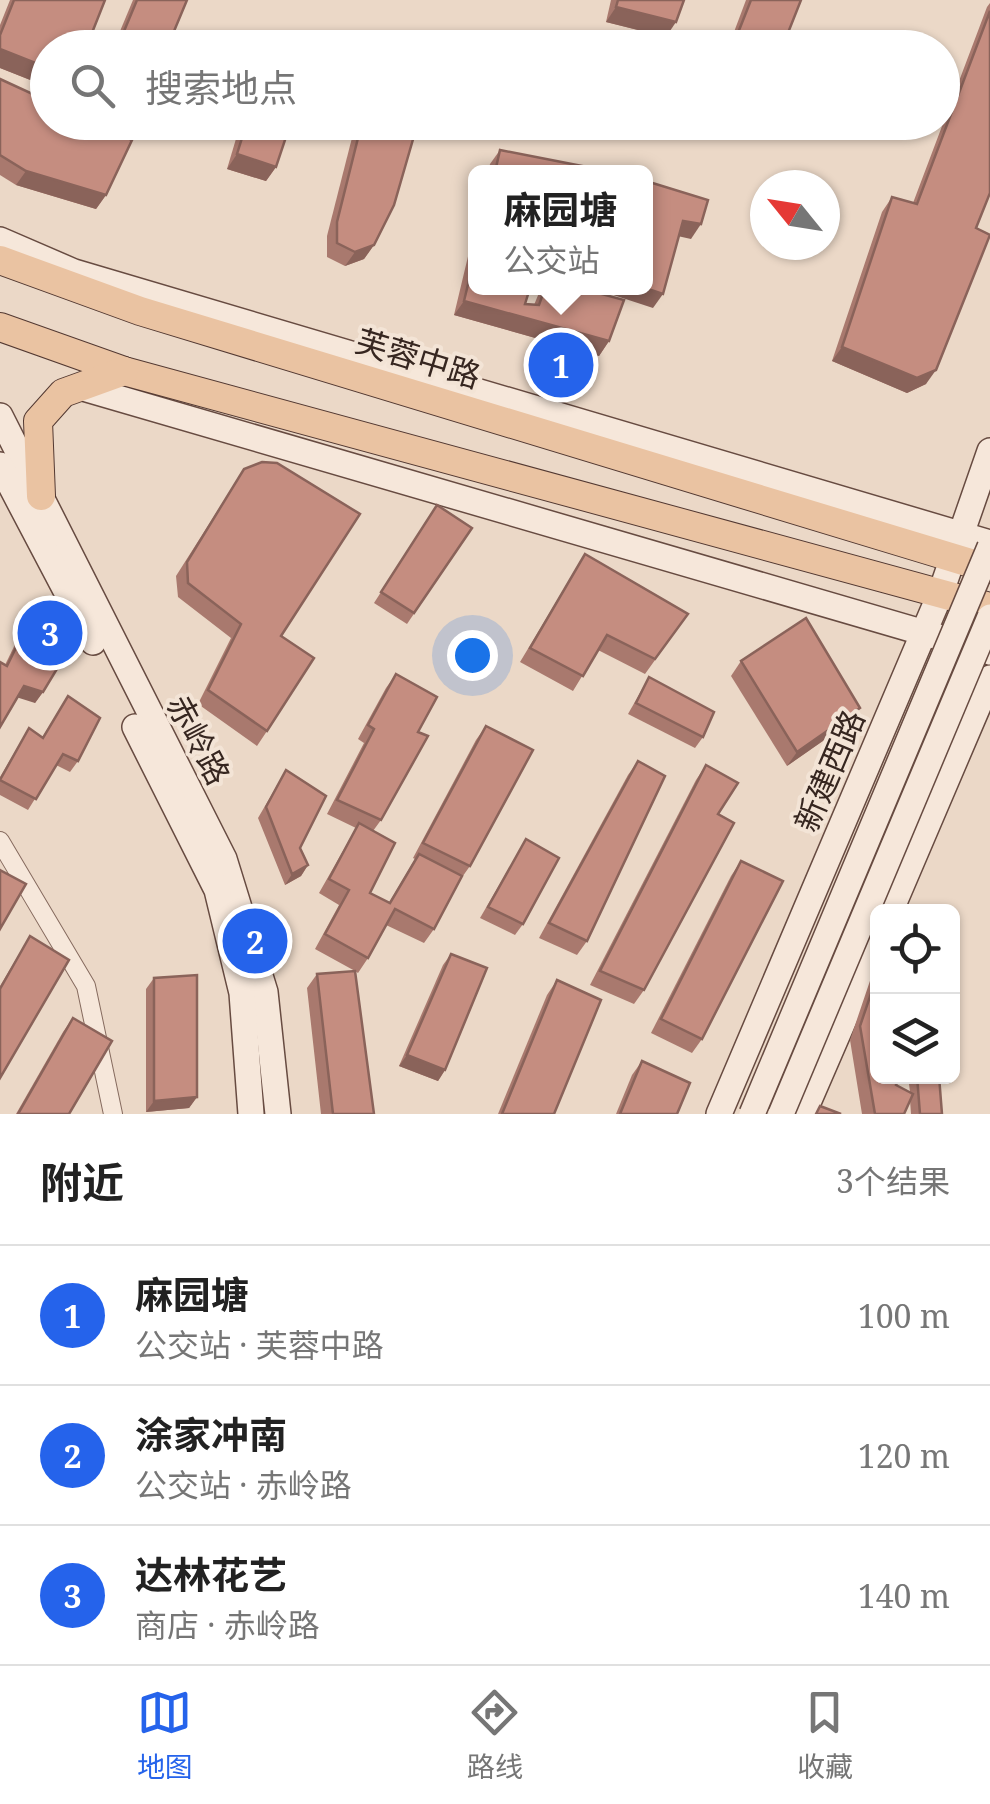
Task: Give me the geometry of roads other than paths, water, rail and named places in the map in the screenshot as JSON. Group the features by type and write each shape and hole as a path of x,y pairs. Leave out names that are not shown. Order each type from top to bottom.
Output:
{"main road":[{"path":"0,240 74,272 958,546 990,545"},
{"name":"芙蓉中路","path":"0,260 140,311 958,546 990,568"},
{"path":"0,327 124,372 990,607"},
{"path":"41,496 38,421 63,393 124,372"},
{"path":"80,387 990,652"},
{"name":"赤岭路","path":"0,416 224,860 265,992 278,1114"},
{"name":"新建西路","path":"720,1114 941,592 990,450"},
{"name":"赤岭路","path":"0,465 217,890 242,993 252,1114"},
{"name":"新建西路","path":"752,1114 990,545"},
{"path":"781,1114 990,617"},
{"path":"893,904 990,678"},
{"path":"803,1114 870,959"}],"street":[{"path":"0,841 86,986 113,1114"}],"place":[{"name":"麻园塘","path":"561,365"},
{"name":"达林花艺","path":"50,633"},
{"name":"涂家冲南","path":"255,941"}]}
